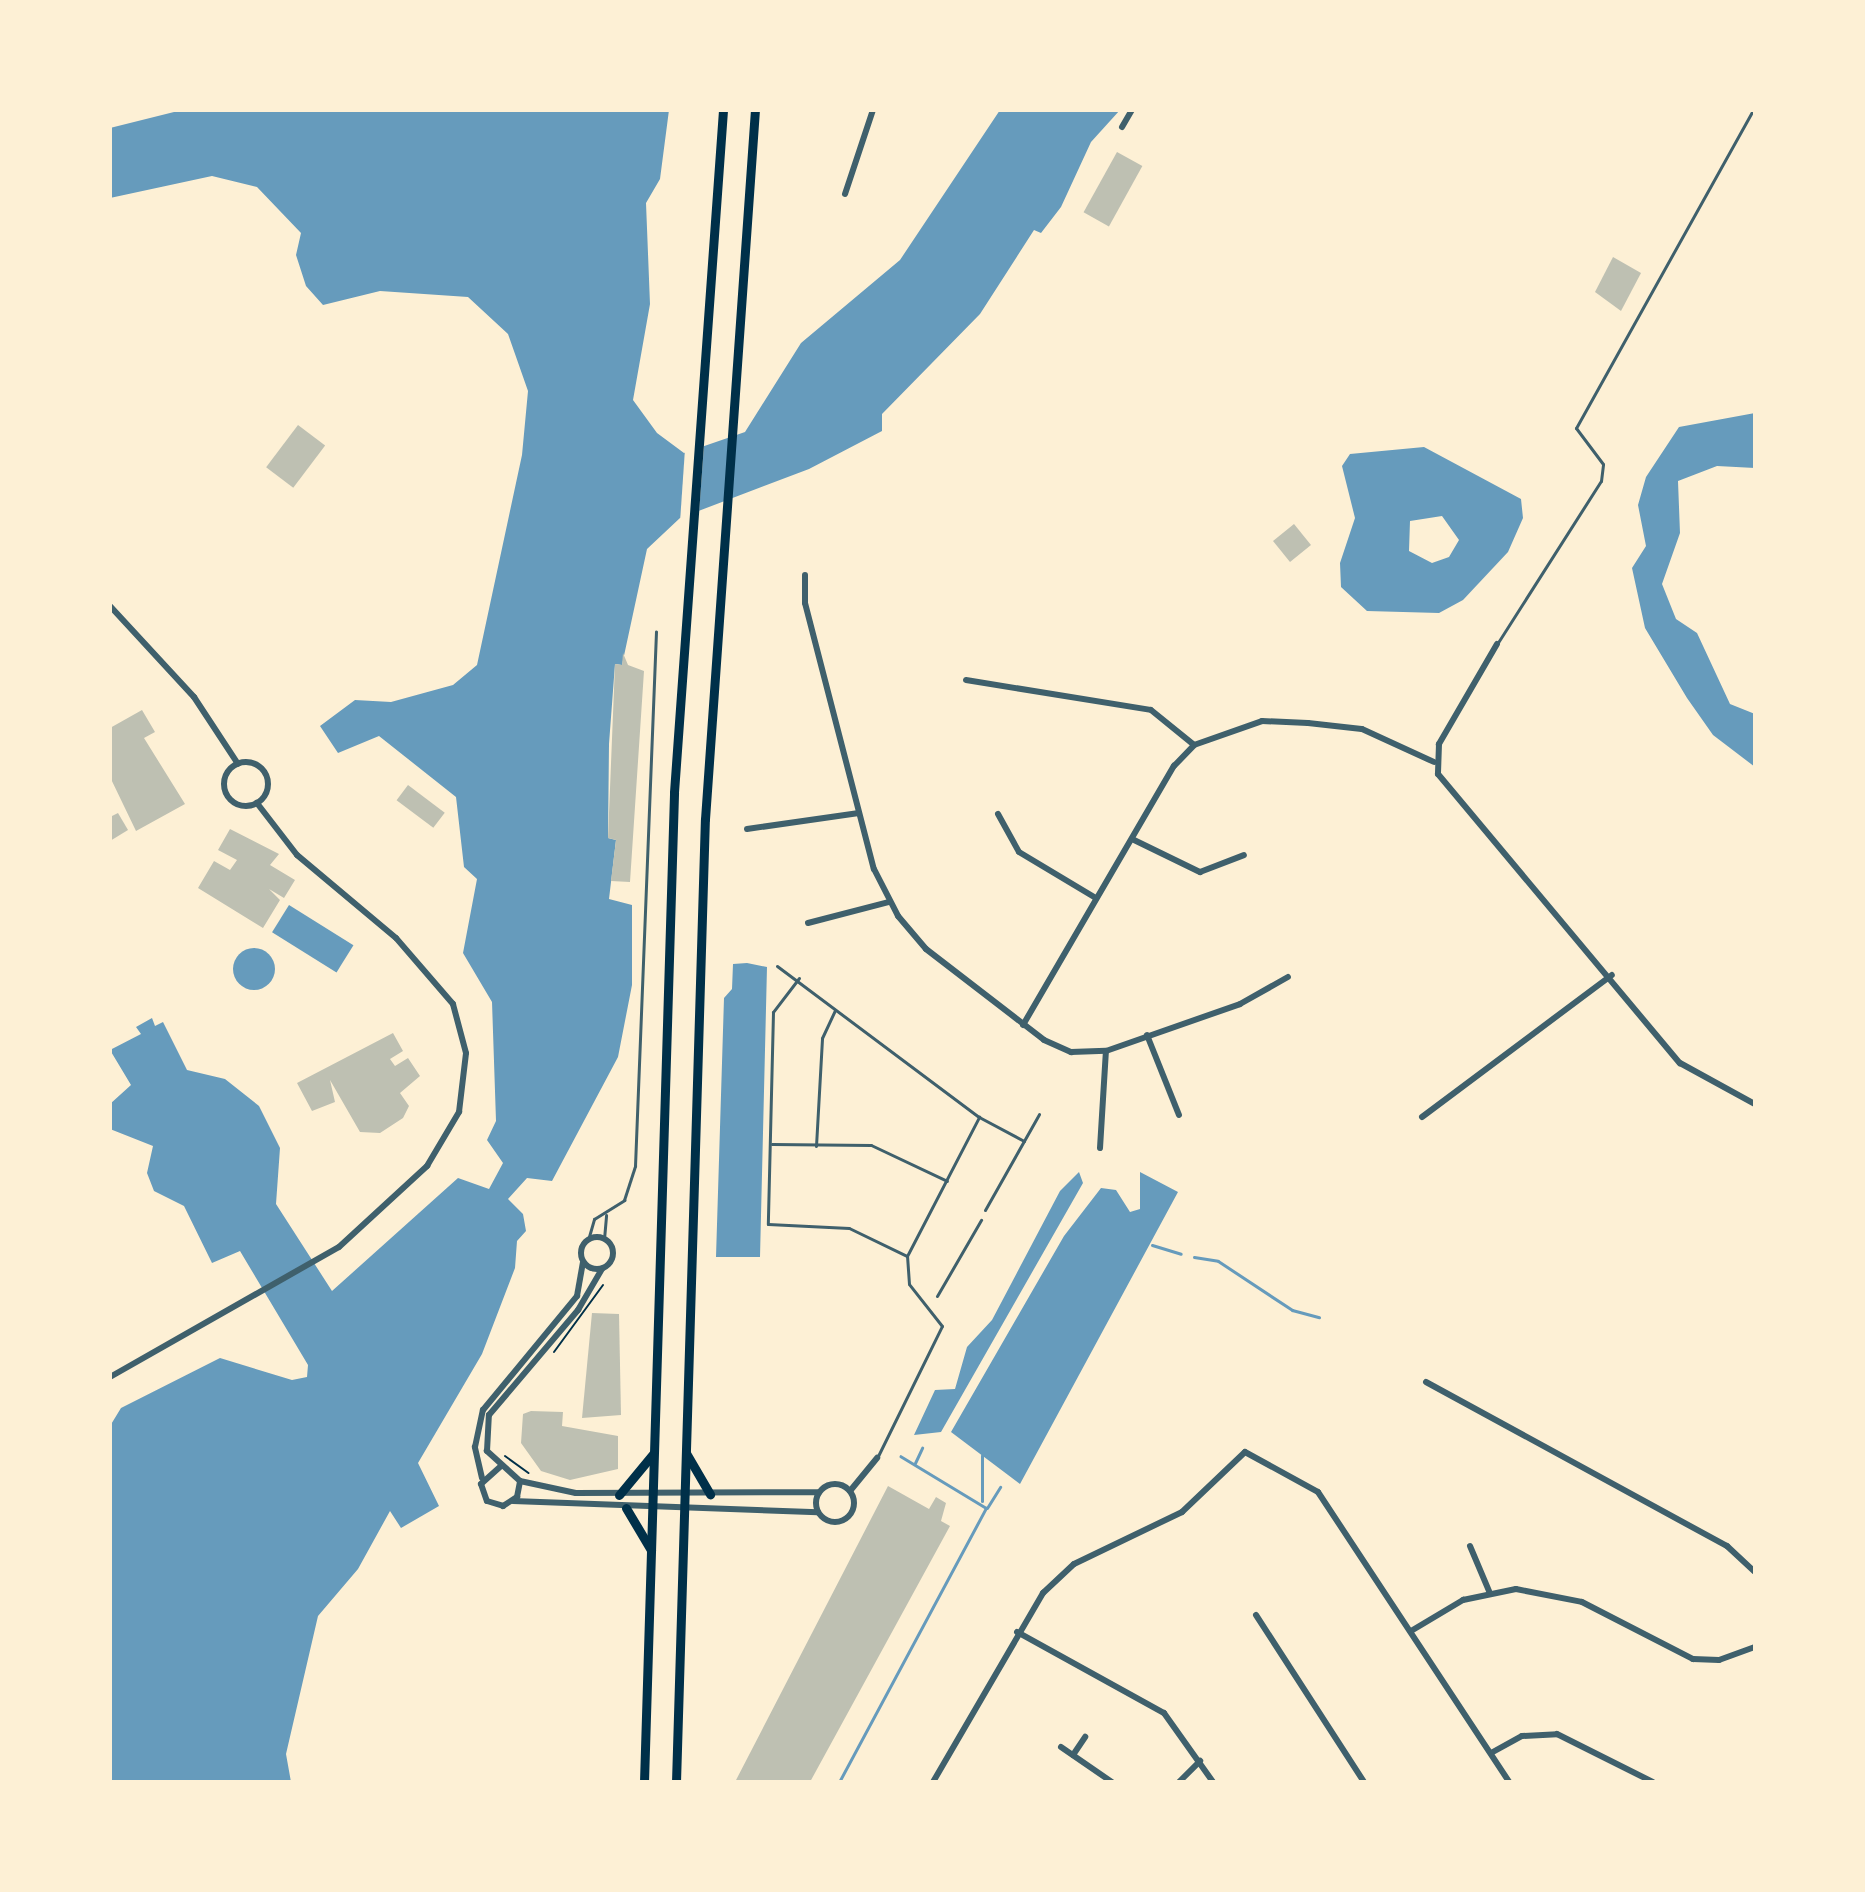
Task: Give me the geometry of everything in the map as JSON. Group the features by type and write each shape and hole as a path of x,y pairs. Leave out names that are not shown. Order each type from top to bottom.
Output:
{"main road":[{"path":"644,1782 669,906 692,522 723,110"},
{"path":"676,1782 705,819 755,110"},
{"path":"686,1453 710,1494"},
{"path":"619,1495 653,1454"},
{"path":"626,1508 651,1550"}],"street":[{"path":"845,194 873,110"},
{"path":"1122,127 1132,110"},
{"path":"805,575 805,603 859,813 889,902 926,949 1023,1025 1071,1052 1106,1051 1240,1004 1288,977"},
{"path":"110,606 194,697 238,764"},
{"path":"1434,762 1497,644"},
{"path":"966,680 1151,710 1194,745"},
{"path":"1023,1025 1132,839 1194,745 1241,725 1285,722 1362,729 1434,762 1612,975 1680,1063 1755,1104"},
{"path":"238,764 258,765 267,777 257,803 237,803 227,793 227,774 238,764"},
{"path":"110,1377 316,1263 437,1153 459,1112 466,1053 453,1004 436,978 306,864 257,803"},
{"path":"747,829 859,813"},
{"path":"998,814 1019,852 1096,898"},
{"path":"1132,839 1200,872 1244,855"},
{"path":"808,923 889,902"},
{"path":"1422,1117 1612,975"},
{"path":"1147,1035 1179,1115"},
{"path":"1100,1148 1106,1051"},
{"path":"850,1491 833,1484 819,1492 652,1495 548,1492 520,1481 501,1466 484,1440 489,1415 578,1310 613,1252 604,1239 588,1240 577,1296 483,1410 475,1447 487,1501 652,1509 818,1512 843,1520 853,1508 850,1491 877,1458"},
{"path":"583,1263 602,1269"},
{"path":"1426,1382 1727,1546 1755,1572"},
{"path":"933,1782 1017,1632 1074,1564 1182,1512 1245,1452 1318,1492 1509,1782"},
{"path":"482,1478 501,1466"},
{"path":"513,1501 520,1481"},
{"path":"818,1512 819,1492"},
{"path":"1470,1546 1489,1591"},
{"path":"1411,1631 1489,1591 1564,1596 1693,1659 1719,1660 1755,1647"},
{"path":"1256,1615 1364,1782"},
{"path":"1017,1632 1164,1713 1213,1782"},
{"path":"1491,1753 1522,1736 1557,1734 1653,1782"},
{"path":"1073,1755 1085,1737"},
{"path":"1061,1747 1112,1782"},
{"path":"1179,1782 1200,1761"}],"lane":[{"path":"1497,644 1601,481 1603,464 1576,428 1753,110"},
{"path":"588,1240 594,1219 606,1215 630,1190 635,1166 656,631"},
{"path":"777,966 799,978 979,1117 1024,1141"},
{"path":"799,978 773,1012 768,1224 849,1228 907,1256"},
{"path":"816,1146 822,1038 836,1009"},
{"path":"985,1210 1039,1114"},
{"path":"877,1458 942,1326 909,1284 907,1256 979,1117"},
{"path":"770,1144 877,1146 947,1181"},
{"path":"604,1239 606,1215"},
{"path":"937,1296 981,1220"}],"path":[{"path":"547,1360 603,1285"},
{"path":"495,1446 539,1481"}],"water":[{"path":"182,110 669,110 660,179 646,203 650,304 633,400 657,433 684,453 745,432 801,343 900,260 1000,110 1120,110 1091,142 1061,207 1041,233 1034,230 980,314 882,414 882,431 809,469 680,518 647,549 622,665 615,664 609,744 608,838 616,840 609,899 632,905 632,985 618,1057 552,1181 527,1178 508,1199 523,1214 526,1231 517,1241 515,1268 482,1354 418,1463 439,1506 401,1528 390,1511 358,1569 318,1616 286,1754 291,1782 110,1782 110,1426 121,1408 220,1358 292,1380 307,1377 308,1365 240,1251 212,1263 184,1206 154,1191 147,1173 153,1146 110,1129 110,1104 131,1085 110,1050 141,1034 136,1027 152,1018 155,1026 163,1022 187,1070 225,1079 259,1106 280,1148 276,1204 332,1291 458,1178 489,1189 503,1163 487,1140 496,1121 492,1002 463,953 477,879 464,867 456,797 379,736 338,753 320,726 355,700 391,702 453,685 477,665 522,455 528,391 508,334 468,297 380,291 323,305 306,286 296,255 301,233 257,187 212,176 110,198 110,128"},
{"path":"1755,413 1755,468 1717,466 1678,481 1680,533 1662,584 1676,619 1697,633 1730,704 1755,714 1755,767 1713,735 1687,698 1645,628 1632,568 1646,546 1638,505 1646,477 1679,427"},
{"path":"1424,447 1521,499 1523,518 1508,552 1463,600 1439,613 1367,611 1341,587 1340,563 1355,518 1342,466 1350,454","holes":["1442,516 1459,540 1449,557 1432,563 1409,551 1410,521"]},
{"path":"289,905 353,945 336,972 272,932"},
{"path":"254,948 269,954 275,969 269,984 254,990 239,984 233,969 239,954"},
{"path":"733,964 767,967 760,1257 716,1257 724,998 732,989"},
{"path":"1079,1172 1083,1183 941,1432 914,1435 935,1390 955,1389 967,1347 992,1320 1060,1191"},
{"path":"1140,1172 1178,1192 1020,1484 951,1432 1064,1236 1101,1188 1116,1190 1130,1212 1140,1209"}],"pier":[{"path":"704,445 699,513 680,522 685,449"}],"building":[{"path":"1117,152 1142,166 1109,226 1084,212"},
{"path":"1613,257 1641,273 1621,311 1595,292"},
{"path":"298,425 325,445 293,488 266,467"},
{"path":"1294,524 1311,545 1290,562 1273,541"},
{"path":"623,653 628,665 644,671 630,882 611,881 616,840 608,838 615,664 622,665"},
{"path":"142,710 155,732 144,738 185,804 136,831 110,777 110,728"},
{"path":"408,785 445,813 433,828 397,800"},
{"path":"118,813 128,830 110,841 110,817"},
{"path":"230,829 279,854 270,865 295,880 284,898 269,889 280,900 263,928 198,888 214,861 230,870 237,860 218,850"},
{"path":"393,1033 403,1051 390,1059 395,1066 408,1058 420,1076 400,1093 409,1106 403,1118 380,1133 360,1132 330,1080 335,1102 312,1111 297,1083"},
{"path":"592,1313 619,1314 621,1415 582,1418"},
{"path":"531,1411 563,1412 562,1426 618,1436 618,1469 570,1480 541,1471 521,1443 523,1414"},
{"path":"888,1486 929,1509 936,1497 946,1503 941,1521 950,1526 810,1782 735,1782"}],"waterway":[{"path":"1152,1245 1181,1254"},
{"path":"1194,1257 1218,1261 1292,1310 1319,1317"},
{"path":"915,1463 922,1448"},
{"path":"982,1455 982,1501"},
{"path":"839,1782 986,1508 900,1456"},
{"path":"987,1508 1000,1487"}]}
